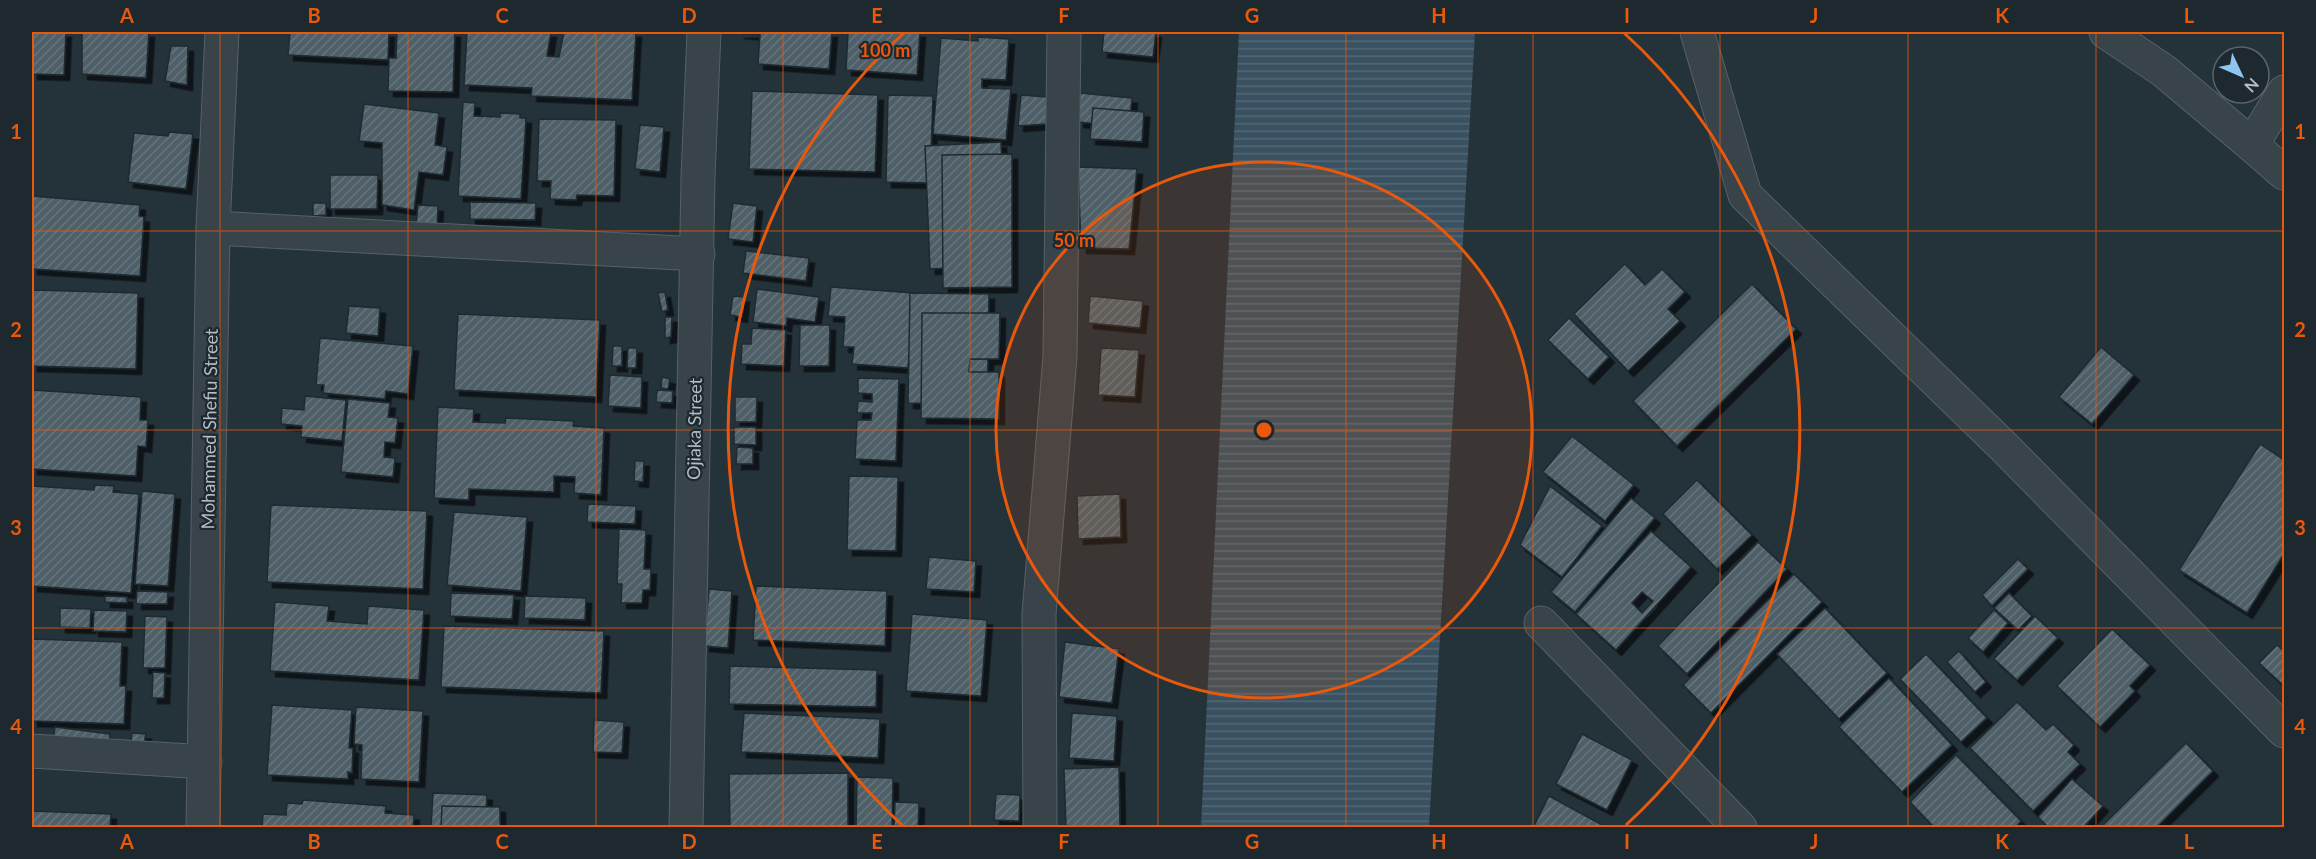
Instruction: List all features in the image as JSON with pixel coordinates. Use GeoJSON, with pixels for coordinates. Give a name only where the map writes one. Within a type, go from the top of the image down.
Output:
{"type":"FeatureCollection","features":[{"type":"Feature","properties":{"kind":"street","name":"Mohammed Shefiu Street"},"geometry":{"type":"LineString","coordinates":[[203,828],[213,228],[222,32]]}},
{"type":"Feature","properties":{"kind":"street","name":"Ojiaka Street"},"geometry":{"type":"LineString","coordinates":[[686,828],[704,32]]}},
{"type":"Feature","properties":{"kind":"street"},"geometry":{"type":"LineString","coordinates":[[1040,828],[1039,614],[1060,356],[1064,32]]}},
{"type":"Feature","properties":{"kind":"street"},"geometry":{"type":"LineString","coordinates":[[1697,32],[1745,195],[2004,447],[2284,732]]}},
{"type":"Feature","properties":{"kind":"street"},"geometry":{"type":"LineString","coordinates":[[2106,32],[2164,71],[2284,172]]}},
{"type":"Feature","properties":{"kind":"street"},"geometry":{"type":"LineString","coordinates":[[2252,145],[2284,92]]}},
{"type":"Feature","properties":{"kind":"street"},"geometry":{"type":"LineString","coordinates":[[213,228],[698,254]]}},
{"type":"Feature","properties":{"kind":"street"},"geometry":{"type":"LineString","coordinates":[[1541,623],[1740,828]]}},
{"type":"Feature","properties":{"kind":"street"},"geometry":{"type":"LineString","coordinates":[[32,751],[205,762]]}},
{"type":"Feature","properties":{"kind":"water"},"geometry":{"type":"Polygon","coordinates":[[[1239,32],[1475,32],[1429,827],[1201,827],[1239,32]]]}},
{"type":"Feature","properties":{"kind":"building"},"geometry":{"type":"Polygon","coordinates":[[[32,32],[66,32],[64,75],[32,74],[32,32]]]}},
{"type":"Feature","properties":{"kind":"building"},"geometry":{"type":"Polygon","coordinates":[[[82,32],[149,32],[146,78],[82,74],[82,32]]]}},
{"type":"Feature","properties":{"kind":"building"},"geometry":{"type":"Polygon","coordinates":[[[290,32],[389,32],[388,60],[288,55],[290,32]]]}},
{"type":"Feature","properties":{"kind":"building"},"geometry":{"type":"Polygon","coordinates":[[[397,32],[455,32],[453,92],[388,91],[389,58],[396,58],[397,32]]]}},
{"type":"Feature","properties":{"kind":"building"},"geometry":{"type":"Polygon","coordinates":[[[467,32],[551,32],[547,56],[559,57],[564,32],[636,32],[632,100],[531,96],[532,88],[464,85],[467,32]]]}},
{"type":"Feature","properties":{"kind":"building"},"geometry":{"type":"Polygon","coordinates":[[[832,32],[829,69],[758,64],[760,35],[738,33],[832,32]]]}},
{"type":"Feature","properties":{"kind":"building"},"geometry":{"type":"Polygon","coordinates":[[[848,32],[920,32],[917,75],[846,70],[848,32]]]}},
{"type":"Feature","properties":{"kind":"building"},"geometry":{"type":"Polygon","coordinates":[[[1104,32],[1156,32],[1153,57],[1102,52],[1104,32]]]}},
{"type":"Feature","properties":{"kind":"building"},"geometry":{"type":"Polygon","coordinates":[[[978,37],[1009,39],[1006,80],[982,79],[982,88],[1011,89],[1006,140],[933,134],[941,38],[978,41],[978,37]]]}},
{"type":"Feature","properties":{"kind":"building"},"geometry":{"type":"Polygon","coordinates":[[[171,46],[188,46],[187,85],[165,81],[171,46]]]}},
{"type":"Feature","properties":{"kind":"building"},"geometry":{"type":"Polygon","coordinates":[[[752,91],[878,95],[875,172],[749,169],[752,91]]]}},
{"type":"Feature","properties":{"kind":"building"},"geometry":{"type":"Polygon","coordinates":[[[1080,93],[1132,98],[1129,127],[1078,122],[1080,93]]]}},
{"type":"Feature","properties":{"kind":"building"},"geometry":{"type":"Polygon","coordinates":[[[888,95],[933,96],[930,183],[886,182],[888,95]]]}},
{"type":"Feature","properties":{"kind":"building"},"geometry":{"type":"Polygon","coordinates":[[[1021,95],[1048,97],[1046,124],[1018,126],[1021,95]]]}},
{"type":"Feature","properties":{"kind":"building"},"geometry":{"type":"Polygon","coordinates":[[[463,102],[475,103],[474,116],[500,117],[500,113],[520,114],[520,118],[526,118],[521,199],[458,196],[463,102]]]}},
{"type":"Feature","properties":{"kind":"building"},"geometry":{"type":"Polygon","coordinates":[[[364,104],[439,113],[435,145],[447,147],[443,175],[419,172],[414,210],[382,205],[382,143],[359,141],[364,104]]]}},
{"type":"Feature","properties":{"kind":"building"},"geometry":{"type":"Polygon","coordinates":[[[1093,108],[1144,112],[1142,142],[1090,139],[1093,108]]]}},
{"type":"Feature","properties":{"kind":"building"},"geometry":{"type":"Polygon","coordinates":[[[539,119],[616,120],[614,196],[577,195],[576,200],[550,199],[551,181],[537,181],[539,119]]]}},
{"type":"Feature","properties":{"kind":"building"},"geometry":{"type":"Polygon","coordinates":[[[640,125],[664,127],[660,172],[635,169],[640,125]]]}},
{"type":"Feature","properties":{"kind":"building"},"geometry":{"type":"Polygon","coordinates":[[[169,132],[193,134],[186,189],[128,182],[134,133],[168,136],[169,132]]]}},
{"type":"Feature","properties":{"kind":"building"},"geometry":{"type":"Polygon","coordinates":[[[1001,142],[1006,265],[930,269],[925,146],[1001,142]]]}},
{"type":"Feature","properties":{"kind":"building"},"geometry":{"type":"Polygon","coordinates":[[[1012,154],[1012,287],[943,288],[942,155],[1012,154]]]}},
{"type":"Feature","properties":{"kind":"building"},"geometry":{"type":"Polygon","coordinates":[[[1078,167],[1137,169],[1129,249],[1081,248],[1078,167]]]}},
{"type":"Feature","properties":{"kind":"building"},"geometry":{"type":"Polygon","coordinates":[[[330,175],[378,175],[377,209],[330,209],[330,175]]]}},
{"type":"Feature","properties":{"kind":"building"},"geometry":{"type":"Polygon","coordinates":[[[32,196],[140,205],[139,216],[144,217],[140,276],[32,269],[32,196]]]}},
{"type":"Feature","properties":{"kind":"building"},"geometry":{"type":"Polygon","coordinates":[[[470,202],[536,203],[535,220],[470,219],[470,202]]]}},
{"type":"Feature","properties":{"kind":"building"},"geometry":{"type":"Polygon","coordinates":[[[313,203],[326,203],[326,215],[313,216],[313,203]]]}},
{"type":"Feature","properties":{"kind":"building"},"geometry":{"type":"Polygon","coordinates":[[[733,203],[757,206],[753,242],[728,239],[733,203]]]}},
{"type":"Feature","properties":{"kind":"building"},"geometry":{"type":"Polygon","coordinates":[[[418,205],[438,206],[437,227],[416,225],[418,205]]]}},
{"type":"Feature","properties":{"kind":"building"},"geometry":{"type":"Polygon","coordinates":[[[746,251],[809,258],[806,281],[743,273],[746,251]]]}},
{"type":"Feature","properties":{"kind":"building"},"geometry":{"type":"Polygon","coordinates":[[[1625,264],[1645,285],[1662,269],[1685,292],[1668,309],[1680,321],[1628,371],[1574,314],[1625,264]]]}},
{"type":"Feature","properties":{"kind":"building"},"geometry":{"type":"Polygon","coordinates":[[[1752,284],[1796,329],[1677,446],[1633,401],[1752,284]]]}},
{"type":"Feature","properties":{"kind":"building"},"geometry":{"type":"Polygon","coordinates":[[[831,287],[914,293],[908,368],[852,364],[854,347],[843,347],[845,317],[828,316],[831,287]]]}},
{"type":"Feature","properties":{"kind":"building"},"geometry":{"type":"Polygon","coordinates":[[[757,289],[819,297],[815,322],[787,318],[786,326],[753,322],[757,289]]]}},
{"type":"Feature","properties":{"kind":"building"},"geometry":{"type":"Polygon","coordinates":[[[32,290],[138,293],[136,369],[32,366],[32,290]]]}},
{"type":"Feature","properties":{"kind":"building"},"geometry":{"type":"Polygon","coordinates":[[[665,292],[668,310],[662,312],[658,293],[665,292]]]}},
{"type":"Feature","properties":{"kind":"building"},"geometry":{"type":"Polygon","coordinates":[[[910,293],[989,294],[988,345],[957,345],[957,359],[988,359],[987,404],[908,403],[910,293]]]}},
{"type":"Feature","properties":{"kind":"building"},"geometry":{"type":"Polygon","coordinates":[[[733,296],[744,297],[742,317],[730,315],[733,296]]]}},
{"type":"Feature","properties":{"kind":"building"},"geometry":{"type":"Polygon","coordinates":[[[1090,296],[1143,301],[1140,328],[1088,323],[1090,296]]]}},
{"type":"Feature","properties":{"kind":"building"},"geometry":{"type":"Polygon","coordinates":[[[349,306],[380,308],[378,336],[346,333],[349,306]]]}},
{"type":"Feature","properties":{"kind":"building"},"geometry":{"type":"Polygon","coordinates":[[[922,313],[1000,313],[999,359],[970,359],[969,372],[999,372],[999,419],[921,418],[922,313]]]}},
{"type":"Feature","properties":{"kind":"building"},"geometry":{"type":"Polygon","coordinates":[[[458,314],[600,320],[596,397],[454,390],[458,314]]]}},
{"type":"Feature","properties":{"kind":"building"},"geometry":{"type":"Polygon","coordinates":[[[665,317],[672,317],[671,337],[665,338],[665,317]]]}},
{"type":"Feature","properties":{"kind":"building"},"geometry":{"type":"Polygon","coordinates":[[[1569,318],[1609,357],[1588,379],[1548,340],[1569,318]]]}},
{"type":"Feature","properties":{"kind":"building"},"geometry":{"type":"Polygon","coordinates":[[[800,325],[830,325],[829,366],[799,366],[800,325]]]}},
{"type":"Feature","properties":{"kind":"building"},"geometry":{"type":"Polygon","coordinates":[[[752,328],[786,330],[784,366],[741,364],[742,344],[751,344],[752,328]]]}},
{"type":"Feature","properties":{"kind":"building"},"geometry":{"type":"Polygon","coordinates":[[[320,338],[413,346],[408,394],[386,391],[385,399],[323,393],[324,385],[316,385],[320,338]]]}},
{"type":"Feature","properties":{"kind":"building"},"geometry":{"type":"Polygon","coordinates":[[[613,346],[622,346],[622,366],[612,366],[613,346]]]}},
{"type":"Feature","properties":{"kind":"building"},"geometry":{"type":"Polygon","coordinates":[[[2101,347],[2134,375],[2092,424],[2059,397],[2101,347]]]}},
{"type":"Feature","properties":{"kind":"building"},"geometry":{"type":"Polygon","coordinates":[[[628,348],[637,348],[636,368],[627,368],[628,348]]]}},
{"type":"Feature","properties":{"kind":"building"},"geometry":{"type":"Polygon","coordinates":[[[1101,348],[1139,350],[1135,397],[1098,395],[1101,348]]]}},
{"type":"Feature","properties":{"kind":"building"},"geometry":{"type":"Polygon","coordinates":[[[610,375],[642,377],[641,408],[608,406],[610,375]]]}},
{"type":"Feature","properties":{"kind":"building"},"geometry":{"type":"Polygon","coordinates":[[[662,377],[670,379],[668,389],[661,388],[662,377]]]}},
{"type":"Feature","properties":{"kind":"building"},"geometry":{"type":"Polygon","coordinates":[[[858,378],[899,379],[896,461],[855,459],[857,420],[871,420],[872,413],[857,413],[858,401],[872,402],[872,394],[858,393],[858,378]]]}},
{"type":"Feature","properties":{"kind":"building"},"geometry":{"type":"Polygon","coordinates":[[[32,390],[141,397],[140,420],[148,420],[146,447],[138,446],[136,476],[32,469],[32,390]]]}},
{"type":"Feature","properties":{"kind":"building"},"geometry":{"type":"Polygon","coordinates":[[[657,390],[673,391],[672,403],[656,402],[657,390]]]}},
{"type":"Feature","properties":{"kind":"building"},"geometry":{"type":"Polygon","coordinates":[[[305,396],[346,400],[342,441],[301,437],[302,426],[281,424],[282,408],[304,410],[305,396]]]}},
{"type":"Feature","properties":{"kind":"building"},"geometry":{"type":"Polygon","coordinates":[[[735,397],[757,397],[756,422],[735,422],[735,397]]]}},
{"type":"Feature","properties":{"kind":"building"},"geometry":{"type":"Polygon","coordinates":[[[348,399],[390,403],[388,417],[398,418],[395,443],[385,442],[384,457],[395,458],[393,477],[341,472],[348,399]]]}},
{"type":"Feature","properties":{"kind":"building"},"geometry":{"type":"Polygon","coordinates":[[[438,407],[474,409],[473,422],[505,423],[506,418],[574,421],[573,426],[604,428],[601,495],[574,493],[575,477],[554,476],[554,492],[469,489],[469,500],[434,498],[438,407]]]}},
{"type":"Feature","properties":{"kind":"building"},"geometry":{"type":"Polygon","coordinates":[[[734,427],[756,427],[756,445],[734,444],[734,427]]]}},
{"type":"Feature","properties":{"kind":"building"},"geometry":{"type":"Polygon","coordinates":[[[1572,436],[1634,485],[1605,521],[1543,472],[1572,436]]]}},
{"type":"Feature","properties":{"kind":"building"},"geometry":{"type":"Polygon","coordinates":[[[2260,444],[2284,460],[2284,554],[2247,613],[2179,570],[2260,444]]]}},
{"type":"Feature","properties":{"kind":"building"},"geometry":{"type":"Polygon","coordinates":[[[737,447],[753,448],[753,464],[736,464],[737,447]]]}},
{"type":"Feature","properties":{"kind":"building"},"geometry":{"type":"Polygon","coordinates":[[[635,461],[644,461],[643,482],[634,481],[635,461]]]}},
{"type":"Feature","properties":{"kind":"building"},"geometry":{"type":"Polygon","coordinates":[[[849,476],[898,477],[896,551],[847,550],[849,476]]]}},
{"type":"Feature","properties":{"kind":"building"},"geometry":{"type":"Polygon","coordinates":[[[1697,480],[1752,535],[1717,569],[1663,514],[1697,480]]]}},
{"type":"Feature","properties":{"kind":"building"},"geometry":{"type":"Polygon","coordinates":[[[95,485],[114,486],[113,492],[139,494],[131,593],[32,586],[32,486],[94,490],[95,485]]]}},
{"type":"Feature","properties":{"kind":"building"},"geometry":{"type":"Polygon","coordinates":[[[1550,486],[1602,526],[1562,577],[1520,545],[1550,486]]]}},
{"type":"Feature","properties":{"kind":"building"},"geometry":{"type":"Polygon","coordinates":[[[142,491],[175,494],[168,586],[135,584],[142,491]]]}},
{"type":"Feature","properties":{"kind":"building"},"geometry":{"type":"Polygon","coordinates":[[[1120,494],[1121,537],[1078,539],[1077,496],[1120,494]]]}},
{"type":"Feature","properties":{"kind":"building"},"geometry":{"type":"Polygon","coordinates":[[[1631,498],[1655,518],[1575,612],[1551,592],[1631,498]]]}},
{"type":"Feature","properties":{"kind":"building"},"geometry":{"type":"Polygon","coordinates":[[[588,504],[636,506],[635,524],[587,522],[588,504]]]}},
{"type":"Feature","properties":{"kind":"building"},"geometry":{"type":"Polygon","coordinates":[[[271,505],[427,511],[423,589],[267,582],[271,505]]]}},
{"type":"Feature","properties":{"kind":"building"},"geometry":{"type":"Polygon","coordinates":[[[454,512],[527,517],[521,591],[447,585],[454,512]]]}},
{"type":"Feature","properties":{"kind":"building"},"geometry":{"type":"Polygon","coordinates":[[[619,529],[646,530],[644,569],[651,569],[650,590],[643,590],[642,603],[621,603],[622,584],[617,584],[619,529]]]}},
{"type":"Feature","properties":{"kind":"building"},"geometry":{"type":"Polygon","coordinates":[[[1651,531],[1691,567],[1616,650],[1576,614],[1651,531]],[[1642,592],[1632,603],[1642,613],[1653,601],[1642,592]]]}},
{"type":"Feature","properties":{"kind":"building"},"geometry":{"type":"Polygon","coordinates":[[[1758,542],[1787,569],[1687,674],[1658,646],[1758,542]]]}},
{"type":"Feature","properties":{"kind":"building"},"geometry":{"type":"Polygon","coordinates":[[[929,557],[976,561],[974,592],[926,589],[929,557]]]}},
{"type":"Feature","properties":{"kind":"building"},"geometry":{"type":"Polygon","coordinates":[[[2018,559],[2028,569],[1992,606],[1982,595],[2018,559]]]}},
{"type":"Feature","properties":{"kind":"building"},"geometry":{"type":"Polygon","coordinates":[[[1794,574],[1822,602],[1711,713],[1683,685],[1794,574]]]}},
{"type":"Feature","properties":{"kind":"building"},"geometry":{"type":"Polygon","coordinates":[[[756,586],[887,591],[885,646],[753,640],[756,586]]]}},
{"type":"Feature","properties":{"kind":"building"},"geometry":{"type":"Polygon","coordinates":[[[709,589],[732,591],[728,648],[704,646],[709,589]]]}},
{"type":"Feature","properties":{"kind":"building"},"geometry":{"type":"Polygon","coordinates":[[[137,591],[168,592],[167,604],[136,604],[137,591]]]}},
{"type":"Feature","properties":{"kind":"building"},"geometry":{"type":"Polygon","coordinates":[[[451,593],[514,595],[512,619],[450,616],[451,593]]]}},
{"type":"Feature","properties":{"kind":"building"},"geometry":{"type":"Polygon","coordinates":[[[2009,593],[2032,616],[2018,630],[1994,608],[2009,593]]]}},
{"type":"Feature","properties":{"kind":"building"},"geometry":{"type":"Polygon","coordinates":[[[105,596],[127,597],[127,603],[105,602],[105,596]]]}},
{"type":"Feature","properties":{"kind":"building"},"geometry":{"type":"Polygon","coordinates":[[[525,596],[586,598],[585,620],[524,618],[525,596]]]}},
{"type":"Feature","properties":{"kind":"building"},"geometry":{"type":"Polygon","coordinates":[[[275,602],[329,606],[327,621],[367,624],[368,606],[424,610],[419,680],[270,671],[275,602]]]}},
{"type":"Feature","properties":{"kind":"building"},"geometry":{"type":"Polygon","coordinates":[[[60,608],[91,609],[90,628],[60,627],[60,608]]]}},
{"type":"Feature","properties":{"kind":"building"},"geometry":{"type":"Polygon","coordinates":[[[1825,608],[1887,673],[1839,719],[1777,654],[1825,608]]]}},
{"type":"Feature","properties":{"kind":"building"},"geometry":{"type":"Polygon","coordinates":[[[94,610],[127,611],[126,632],[93,631],[94,610]]]}},
{"type":"Feature","properties":{"kind":"building"},"geometry":{"type":"Polygon","coordinates":[[[1994,610],[2008,623],[1983,652],[1968,638],[1994,610]]]}},
{"type":"Feature","properties":{"kind":"building"},"geometry":{"type":"Polygon","coordinates":[[[912,614],[987,620],[981,696],[906,691],[912,614]]]}},
{"type":"Feature","properties":{"kind":"building"},"geometry":{"type":"Polygon","coordinates":[[[145,616],[167,617],[165,668],[143,668],[145,616]]]}},
{"type":"Feature","properties":{"kind":"building"},"geometry":{"type":"Polygon","coordinates":[[[2035,616],[2058,638],[2017,680],[1994,659],[2035,616]]]}},
{"type":"Feature","properties":{"kind":"building"},"geometry":{"type":"Polygon","coordinates":[[[444,626],[604,631],[601,693],[441,687],[444,626]]]}},
{"type":"Feature","properties":{"kind":"building"},"geometry":{"type":"Polygon","coordinates":[[[2112,629],[2150,665],[2130,686],[2135,691],[2100,727],[2057,686],[2112,629]]]}},
{"type":"Feature","properties":{"kind":"building"},"geometry":{"type":"Polygon","coordinates":[[[32,639],[122,642],[120,686],[126,686],[124,724],[32,721],[32,639]]]}},
{"type":"Feature","properties":{"kind":"building"},"geometry":{"type":"Polygon","coordinates":[[[1065,642],[1119,649],[1112,703],[1059,697],[1065,642]]]}},
{"type":"Feature","properties":{"kind":"building"},"geometry":{"type":"Polygon","coordinates":[[[2277,645],[2284,651],[2284,686],[2259,663],[2277,645]]]}},
{"type":"Feature","properties":{"kind":"building"},"geometry":{"type":"Polygon","coordinates":[[[1959,651],[1986,682],[1975,692],[1947,662],[1959,651]]]}},
{"type":"Feature","properties":{"kind":"building"},"geometry":{"type":"Polygon","coordinates":[[[1926,654],[1987,718],[1961,742],[1900,679],[1926,654]]]}},
{"type":"Feature","properties":{"kind":"building"},"geometry":{"type":"Polygon","coordinates":[[[730,666],[877,670],[876,707],[729,704],[730,666]]]}},
{"type":"Feature","properties":{"kind":"building"},"geometry":{"type":"Polygon","coordinates":[[[153,672],[165,673],[164,698],[152,698],[153,672]]]}},
{"type":"Feature","properties":{"kind":"building"},"geometry":{"type":"Polygon","coordinates":[[[1889,678],[1952,745],[1902,792],[1839,727],[1889,678]]]}},
{"type":"Feature","properties":{"kind":"building"},"geometry":{"type":"Polygon","coordinates":[[[2017,702],[2046,730],[2053,724],[2074,745],[2068,752],[2080,764],[2033,811],[1970,748],[2017,702]]]}},
{"type":"Feature","properties":{"kind":"building"},"geometry":{"type":"Polygon","coordinates":[[[272,705],[352,710],[349,748],[353,748],[352,773],[348,772],[348,779],[267,775],[272,705]]]}},
{"type":"Feature","properties":{"kind":"building"},"geometry":{"type":"Polygon","coordinates":[[[356,707],[423,711],[419,782],[361,779],[362,745],[354,744],[356,707]]]}},
{"type":"Feature","properties":{"kind":"building"},"geometry":{"type":"Polygon","coordinates":[[[744,713],[880,719],[878,758],[741,752],[744,713]]]}},
{"type":"Feature","properties":{"kind":"building"},"geometry":{"type":"Polygon","coordinates":[[[1072,713],[1117,716],[1114,761],[1069,758],[1072,713]]]}},
{"type":"Feature","properties":{"kind":"building"},"geometry":{"type":"Polygon","coordinates":[[[594,720],[624,722],[622,753],[593,752],[594,720]]]}},
{"type":"Feature","properties":{"kind":"building"},"geometry":{"type":"Polygon","coordinates":[[[55,727],[110,734],[108,747],[52,746],[55,727]]]}},
{"type":"Feature","properties":{"kind":"building"},"geometry":{"type":"Polygon","coordinates":[[[132,733],[146,734],[144,742],[131,741],[132,733]]]}},
{"type":"Feature","properties":{"kind":"building"},"geometry":{"type":"Polygon","coordinates":[[[1582,734],[1632,760],[1607,810],[1556,784],[1582,734]]]}},
{"type":"Feature","properties":{"kind":"building"},"geometry":{"type":"Polygon","coordinates":[[[2186,743],[2213,771],[2156,828],[2100,828],[2186,743]]]}},
{"type":"Feature","properties":{"kind":"building"},"geometry":{"type":"Polygon","coordinates":[[[1956,755],[2021,821],[2015,828],[1935,828],[1910,802],[1956,755]]]}},
{"type":"Feature","properties":{"kind":"building"},"geometry":{"type":"Polygon","coordinates":[[[1119,767],[1120,828],[1066,828],[1064,769],[1119,767]]]}},
{"type":"Feature","properties":{"kind":"building"},"geometry":{"type":"Polygon","coordinates":[[[848,773],[848,828],[730,828],[729,774],[848,773]]]}},
{"type":"Feature","properties":{"kind":"building"},"geometry":{"type":"Polygon","coordinates":[[[857,777],[893,778],[892,828],[856,828],[857,777]]]}},
{"type":"Feature","properties":{"kind":"building"},"geometry":{"type":"Polygon","coordinates":[[[2072,779],[2103,806],[2083,828],[2049,828],[2038,817],[2072,779]]]}},
{"type":"Feature","properties":{"kind":"building"},"geometry":{"type":"Polygon","coordinates":[[[433,793],[487,795],[485,828],[431,828],[433,793]]]}},
{"type":"Feature","properties":{"kind":"building"},"geometry":{"type":"Polygon","coordinates":[[[996,794],[1020,795],[1019,821],[994,820],[996,794]]]}},
{"type":"Feature","properties":{"kind":"building"},"geometry":{"type":"Polygon","coordinates":[[[1549,796],[1606,827],[1606,828],[1533,828],[1549,796]]]}},
{"type":"Feature","properties":{"kind":"building"},"geometry":{"type":"Polygon","coordinates":[[[303,800],[386,806],[385,813],[414,815],[413,828],[262,828],[263,814],[286,815],[287,803],[302,804],[303,800]]]}},
{"type":"Feature","properties":{"kind":"building"},"geometry":{"type":"Polygon","coordinates":[[[895,802],[919,803],[918,828],[894,828],[895,802]]]}},
{"type":"Feature","properties":{"kind":"building"},"geometry":{"type":"Polygon","coordinates":[[[442,806],[500,807],[500,828],[441,828],[442,806]]]}},
{"type":"Feature","properties":{"kind":"building"},"geometry":{"type":"Polygon","coordinates":[[[32,811],[111,814],[110,828],[32,828],[32,811]]]}}]}
